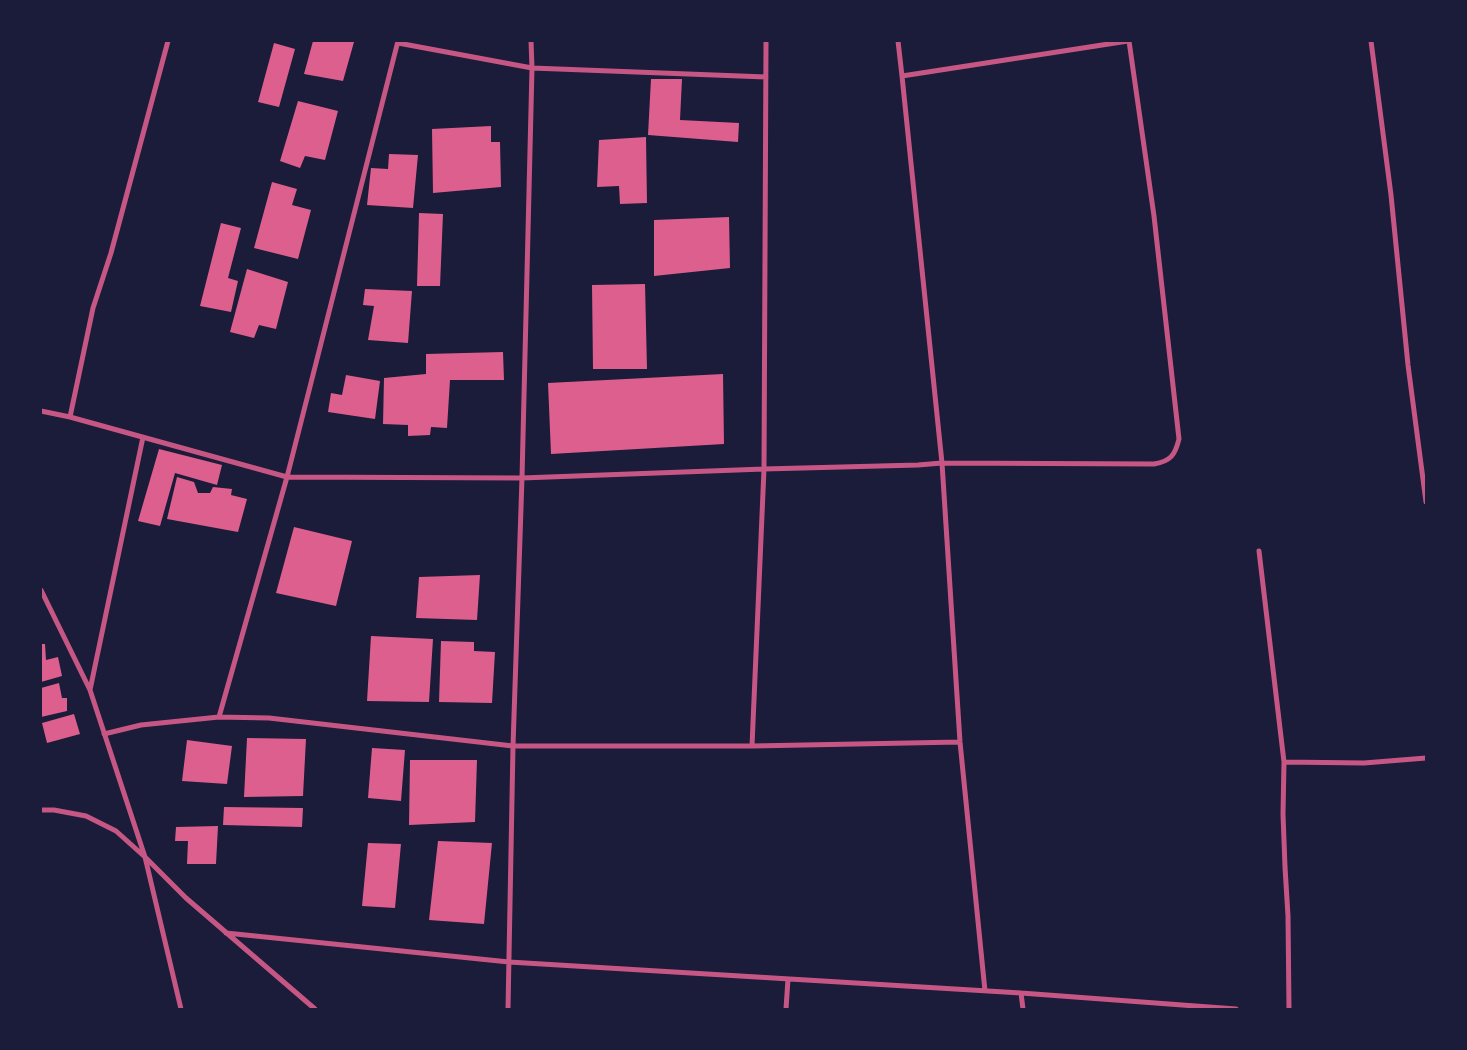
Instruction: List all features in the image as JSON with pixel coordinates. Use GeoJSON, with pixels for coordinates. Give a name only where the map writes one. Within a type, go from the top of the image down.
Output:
{"type":"FeatureCollection","features":[{"type":"Feature","properties":{"kind":"street"},"geometry":{"type":"LineString","coordinates":[[70,417],[93,308],[112,253],[168,41]]}},
{"type":"Feature","properties":{"kind":"street"},"geometry":{"type":"LineString","coordinates":[[508,1009],[532,68],[531,41]]}},
{"type":"Feature","properties":{"kind":"street"},"geometry":{"type":"LineString","coordinates":[[752,746],[764,469],[766,41]]}},
{"type":"Feature","properties":{"kind":"street"},"geometry":{"type":"LineString","coordinates":[[898,41],[942,463],[960,742],[985,991]]}},
{"type":"Feature","properties":{"kind":"street"},"geometry":{"type":"LineString","coordinates":[[41,411],[70,417],[288,477],[522,478],[942,463],[1154,464],[1170,459],[1176,449],[1178,439],[1154,216],[1129,41],[902,76]]}},
{"type":"Feature","properties":{"kind":"street"},"geometry":{"type":"LineString","coordinates":[[1371,41],[1391,195],[1408,365],[1426,502]]}},
{"type":"Feature","properties":{"kind":"street"},"geometry":{"type":"LineString","coordinates":[[219,717],[288,477],[398,42],[532,68],[766,77]]}},
{"type":"Feature","properties":{"kind":"street"},"geometry":{"type":"LineString","coordinates":[[90,690],[143,437]]}},
{"type":"Feature","properties":{"kind":"street"},"geometry":{"type":"LineString","coordinates":[[1259,551],[1284,762],[1283,814],[1288,916],[1289,1009]]}},
{"type":"Feature","properties":{"kind":"street"},"geometry":{"type":"LineString","coordinates":[[41,590],[90,690],[145,857],[181,1009]]}},
{"type":"Feature","properties":{"kind":"street"},"geometry":{"type":"LineString","coordinates":[[104,734],[141,725],[219,717],[269,718],[514,746],[752,746],[960,742]]}},
{"type":"Feature","properties":{"kind":"street"},"geometry":{"type":"LineString","coordinates":[[1284,762],[1364,764],[1426,758]]}},
{"type":"Feature","properties":{"kind":"street"},"geometry":{"type":"LineString","coordinates":[[41,810],[54,810],[86,816],[116,831],[186,898],[315,1009]]}},
{"type":"Feature","properties":{"kind":"street"},"geometry":{"type":"LineString","coordinates":[[226,933],[509,962],[1020,993],[1236,1009]]}},
{"type":"Feature","properties":{"kind":"street"},"geometry":{"type":"LineString","coordinates":[[786,1009],[788,979]]}},
{"type":"Feature","properties":{"kind":"street"},"geometry":{"type":"LineString","coordinates":[[1020,993],[1023,1009]]}},
{"type":"Feature","properties":{"kind":"building"},"geometry":{"type":"Polygon","coordinates":[[[313,41],[354,42],[343,81],[304,74],[313,41]]]}},
{"type":"Feature","properties":{"kind":"building"},"geometry":{"type":"Polygon","coordinates":[[[274,43],[295,49],[279,107],[258,102],[274,43]]]}},
{"type":"Feature","properties":{"kind":"building"},"geometry":{"type":"Polygon","coordinates":[[[651,79],[682,79],[680,120],[739,123],[738,142],[648,135],[651,79]]]}},
{"type":"Feature","properties":{"kind":"building"},"geometry":{"type":"Polygon","coordinates":[[[298,101],[338,111],[325,160],[305,156],[300,168],[280,161],[298,101]]]}},
{"type":"Feature","properties":{"kind":"building"},"geometry":{"type":"Polygon","coordinates":[[[491,126],[491,142],[500,142],[501,187],[433,193],[432,129],[491,126]]]}},
{"type":"Feature","properties":{"kind":"building"},"geometry":{"type":"Polygon","coordinates":[[[646,137],[647,203],[620,204],[619,186],[597,187],[599,140],[646,137]]]}},
{"type":"Feature","properties":{"kind":"building"},"geometry":{"type":"Polygon","coordinates":[[[389,154],[418,155],[413,208],[367,205],[371,168],[388,169],[389,154]]]}},
{"type":"Feature","properties":{"kind":"building"},"geometry":{"type":"Polygon","coordinates":[[[272,182],[297,189],[292,205],[311,210],[298,259],[254,248],[272,182]]]}},
{"type":"Feature","properties":{"kind":"building"},"geometry":{"type":"Polygon","coordinates":[[[419,213],[443,214],[440,286],[417,286],[419,213]]]}},
{"type":"Feature","properties":{"kind":"building"},"geometry":{"type":"Polygon","coordinates":[[[729,217],[730,268],[654,276],[654,220],[729,217]]]}},
{"type":"Feature","properties":{"kind":"building"},"geometry":{"type":"Polygon","coordinates":[[[221,223],[241,228],[228,278],[238,281],[231,312],[200,306],[221,223]]]}},
{"type":"Feature","properties":{"kind":"building"},"geometry":{"type":"Polygon","coordinates":[[[247,269],[288,282],[276,329],[259,325],[254,338],[230,332],[247,269]]]}},
{"type":"Feature","properties":{"kind":"building"},"geometry":{"type":"Polygon","coordinates":[[[645,284],[647,369],[593,369],[592,285],[645,284]]]}},
{"type":"Feature","properties":{"kind":"building"},"geometry":{"type":"Polygon","coordinates":[[[365,289],[412,291],[408,343],[368,340],[374,306],[363,305],[365,289]]]}},
{"type":"Feature","properties":{"kind":"building"},"geometry":{"type":"Polygon","coordinates":[[[503,352],[504,380],[450,380],[447,428],[431,427],[430,435],[408,436],[408,425],[383,424],[384,378],[426,374],[426,354],[503,352]]]}},
{"type":"Feature","properties":{"kind":"building"},"geometry":{"type":"Polygon","coordinates":[[[723,374],[724,444],[551,454],[548,383],[723,374]]]}},
{"type":"Feature","properties":{"kind":"building"},"geometry":{"type":"Polygon","coordinates":[[[346,375],[380,381],[375,419],[328,412],[331,393],[342,395],[346,375]]]}},
{"type":"Feature","properties":{"kind":"building"},"geometry":{"type":"Polygon","coordinates":[[[159,449],[222,465],[217,485],[175,473],[160,526],[138,521],[159,449]]]}},
{"type":"Feature","properties":{"kind":"building"},"geometry":{"type":"Polygon","coordinates":[[[177,477],[194,482],[198,493],[210,493],[213,487],[232,489],[231,495],[247,499],[238,532],[167,519],[177,477]]]}},
{"type":"Feature","properties":{"kind":"building"},"geometry":{"type":"Polygon","coordinates":[[[294,527],[352,541],[336,606],[276,593],[294,527]]]}},
{"type":"Feature","properties":{"kind":"building"},"geometry":{"type":"Polygon","coordinates":[[[480,575],[477,620],[416,618],[419,577],[480,575]]]}},
{"type":"Feature","properties":{"kind":"building"},"geometry":{"type":"Polygon","coordinates":[[[371,636],[433,639],[429,702],[367,701],[371,636]]]}},
{"type":"Feature","properties":{"kind":"building"},"geometry":{"type":"Polygon","coordinates":[[[441,641],[474,642],[474,651],[495,652],[492,703],[439,702],[441,641]]]}},
{"type":"Feature","properties":{"kind":"building"},"geometry":{"type":"Polygon","coordinates":[[[41,644],[45,644],[46,660],[58,657],[62,676],[41,682],[41,644]]]}},
{"type":"Feature","properties":{"kind":"building"},"geometry":{"type":"Polygon","coordinates":[[[59,683],[62,698],[67,698],[67,711],[41,717],[41,688],[59,683]]]}},
{"type":"Feature","properties":{"kind":"building"},"geometry":{"type":"Polygon","coordinates":[[[74,714],[80,734],[47,743],[42,723],[74,714]]]}},
{"type":"Feature","properties":{"kind":"building"},"geometry":{"type":"Polygon","coordinates":[[[247,738],[306,739],[303,796],[244,797],[247,738]]]}},
{"type":"Feature","properties":{"kind":"building"},"geometry":{"type":"Polygon","coordinates":[[[187,740],[232,746],[227,784],[182,781],[187,740]]]}},
{"type":"Feature","properties":{"kind":"building"},"geometry":{"type":"Polygon","coordinates":[[[372,748],[405,750],[401,801],[368,798],[372,748]]]}},
{"type":"Feature","properties":{"kind":"building"},"geometry":{"type":"Polygon","coordinates":[[[410,760],[477,760],[475,822],[409,825],[410,760]]]}},
{"type":"Feature","properties":{"kind":"building"},"geometry":{"type":"Polygon","coordinates":[[[224,807],[303,808],[302,827],[223,825],[224,807]]]}},
{"type":"Feature","properties":{"kind":"building"},"geometry":{"type":"Polygon","coordinates":[[[218,826],[216,864],[187,864],[188,841],[175,841],[176,827],[218,826]]]}},
{"type":"Feature","properties":{"kind":"building"},"geometry":{"type":"Polygon","coordinates":[[[438,841],[492,843],[484,924],[429,920],[438,841]]]}},
{"type":"Feature","properties":{"kind":"building"},"geometry":{"type":"Polygon","coordinates":[[[368,843],[401,844],[395,908],[362,906],[368,843]]]}}]}
